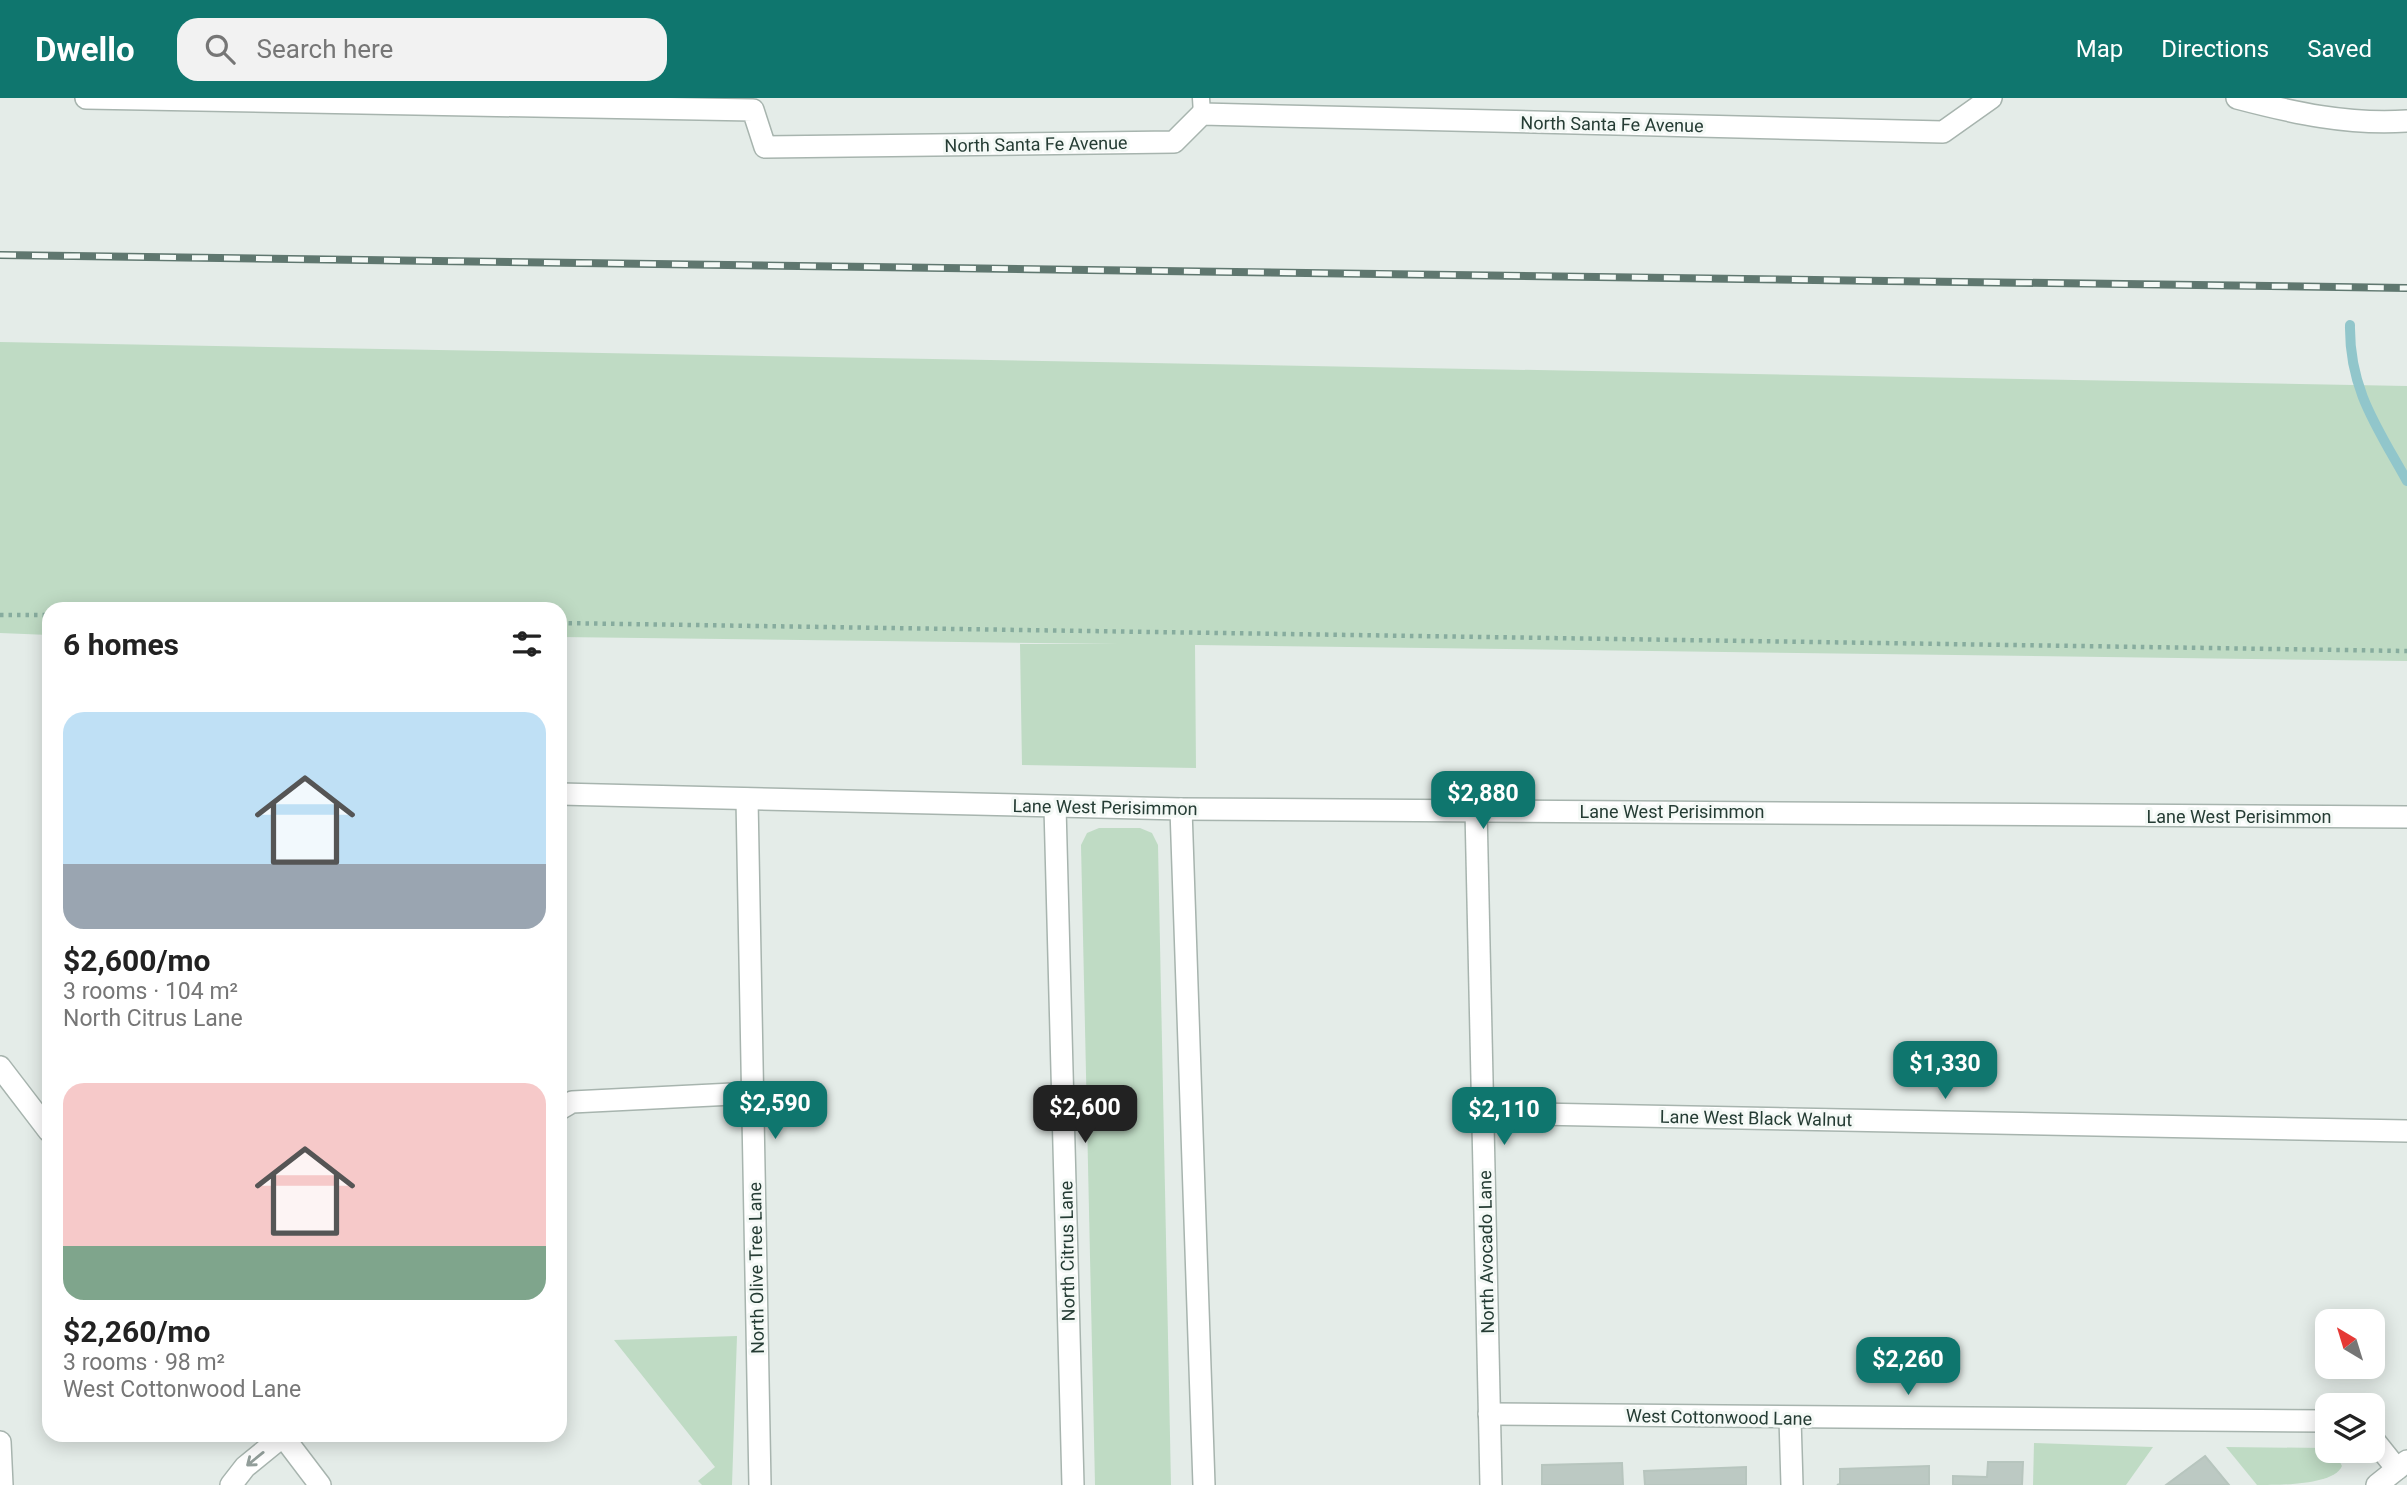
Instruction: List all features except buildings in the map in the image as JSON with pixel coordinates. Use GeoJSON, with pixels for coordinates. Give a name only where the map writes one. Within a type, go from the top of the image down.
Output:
{"type":"FeatureCollection","features":[{"type":"Feature","properties":{"kind":"street","name":"North Santa Fe Avenue"},"geometry":{"type":"LineString","coordinates":[[86,98],[753,104],[765,147],[1174,142],[1201,106],[1943,132],[1991,98]]}},
{"type":"Feature","properties":{"kind":"street"},"geometry":{"type":"LineString","coordinates":[[2237,98],[2296,114],[2372,123],[2407,121]]}},
{"type":"Feature","properties":{"kind":"street","name":"Lane West Perisimmon"},"geometry":{"type":"LineString","coordinates":[[567,794],[1181,809],[2407,817]]}},
{"type":"Feature","properties":{"kind":"street","name":"North Olive Tree Lane"},"geometry":{"type":"LineString","coordinates":[[747,799],[760,1485]]}},
{"type":"Feature","properties":{"kind":"street","name":"North Citrus Lane"},"geometry":{"type":"LineString","coordinates":[[1055,807],[1073,1485]]}},
{"type":"Feature","properties":{"kind":"street"},"geometry":{"type":"LineString","coordinates":[[1181,809],[1203,1485]]}},
{"type":"Feature","properties":{"kind":"street","name":"North Avocado Lane"},"geometry":{"type":"LineString","coordinates":[[1476,810],[1491,1485]]}},
{"type":"Feature","properties":{"kind":"street"},"geometry":{"type":"LineString","coordinates":[[0,1067],[42,1122]]}},
{"type":"Feature","properties":{"kind":"street"},"geometry":{"type":"LineString","coordinates":[[567,1105],[572,1102],[753,1093]]}},
{"type":"Feature","properties":{"kind":"street","name":"Lane West Black Walnut"},"geometry":{"type":"LineString","coordinates":[[1483,1113],[2407,1131]]}},
{"type":"Feature","properties":{"kind":"street","name":"West Cottonwood Lane"},"geometry":{"type":"LineString","coordinates":[[1489,1414],[2315,1421]]}},
{"type":"Feature","properties":{"kind":"street"},"geometry":{"type":"LineString","coordinates":[[1790,1418],[1792,1485]]}},
{"type":"Feature","properties":{"kind":"street"},"geometry":{"type":"LineString","coordinates":[[0,1442],[2,1485]]}},
{"type":"Feature","properties":{"kind":"street"},"geometry":{"type":"LineString","coordinates":[[231,1485],[245,1467],[275,1442]]}},
{"type":"Feature","properties":{"kind":"street"},"geometry":{"type":"LineString","coordinates":[[286,1442],[318,1484]]}},
{"type":"Feature","properties":{"kind":"street"},"geometry":{"type":"LineString","coordinates":[[2377,1485],[2402,1465],[2385,1450]]}},
{"type":"Feature","properties":{"kind":"path"},"geometry":{"type":"LineString","coordinates":[[0,615],[42,615]]}},
{"type":"Feature","properties":{"kind":"path"},"geometry":{"type":"LineString","coordinates":[[567,623],[2407,652]]}},
{"type":"Feature","properties":{"kind":"green space"},"geometry":{"type":"Polygon","coordinates":[[[0,342],[2407,386],[2407,661],[1195,645],[1196,768],[1022,765],[1020,644],[1118,644],[567,637],[567,602],[42,602],[42,635],[0,633],[0,342]]]}},
{"type":"Feature","properties":{"kind":"green space"},"geometry":{"type":"Polygon","coordinates":[[[1099,828],[1140,828],[1152,833],[1158,845],[1171,1485],[1095,1485],[1081,845],[1087,833],[1099,828]]]}},
{"type":"Feature","properties":{"kind":"green space"},"geometry":{"type":"Polygon","coordinates":[[[737,1336],[732,1485],[702,1485],[698,1481],[715,1467],[614,1340],[737,1336]]]}},
{"type":"Feature","properties":{"kind":"green space"},"geometry":{"type":"Polygon","coordinates":[[[2034,1443],[2153,1447],[2126,1485],[2033,1485],[2034,1443]]]}},
{"type":"Feature","properties":{"kind":"green space"},"geometry":{"type":"Polygon","coordinates":[[[2226,1447],[2315,1448],[2315,1463],[2340,1463],[2342,1466],[2329,1477],[2318,1480],[2257,1485],[2226,1447]]]}},
{"type":"Feature","properties":{"kind":"waterway"},"geometry":{"type":"LineString","coordinates":[[2350,325],[2354,369],[2360,388],[2376,425],[2407,481]]}},
{"type":"Feature","properties":{"kind":"railway"},"geometry":{"type":"LineString","coordinates":[[0,255],[2407,288]]}}]}
